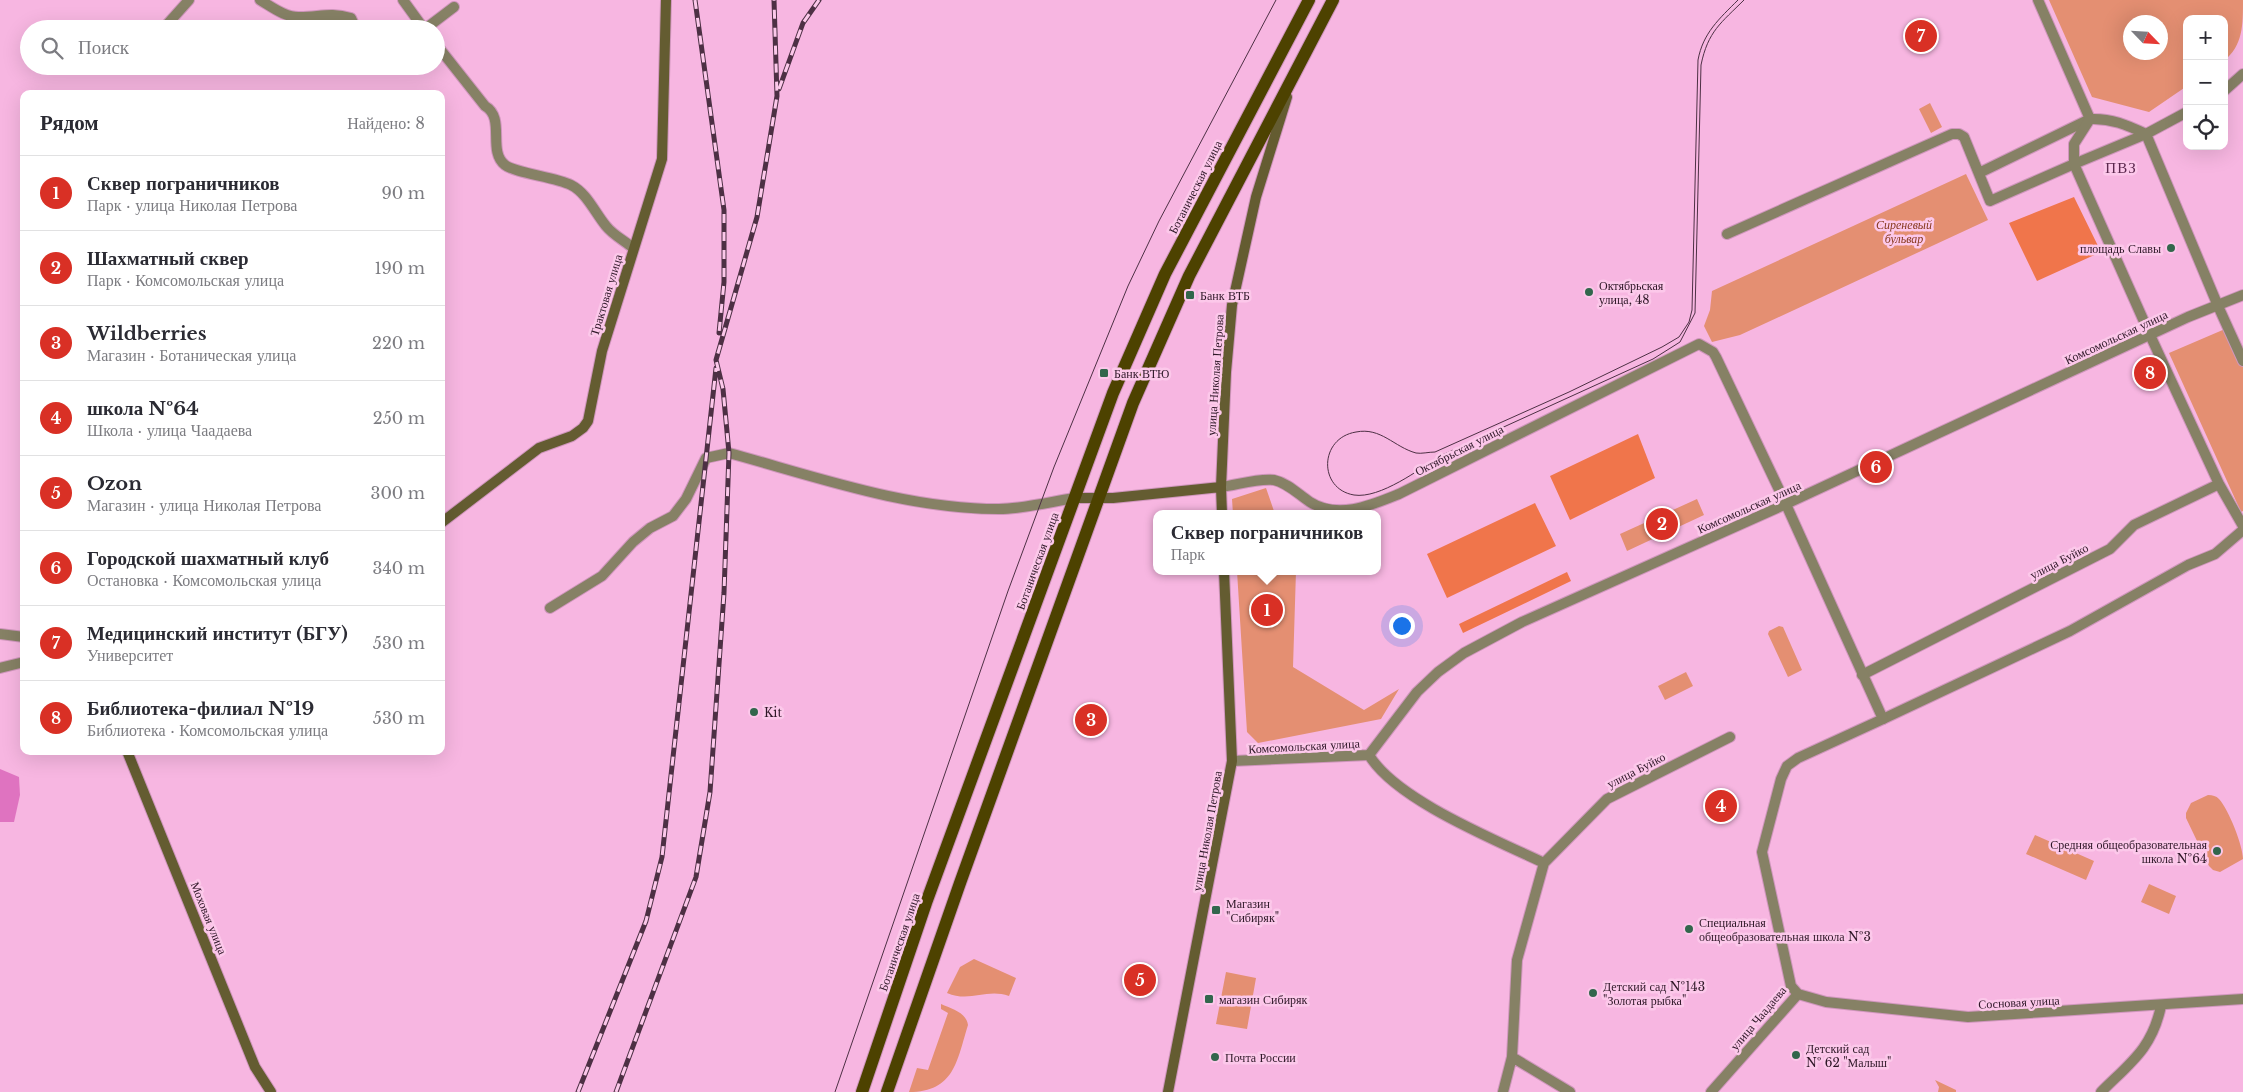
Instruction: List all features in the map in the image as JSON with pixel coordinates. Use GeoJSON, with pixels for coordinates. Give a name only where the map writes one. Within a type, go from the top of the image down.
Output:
{"type":"FeatureCollection","features":[{"type":"Feature","properties":{"kind":"main road","name":"Трактовая улица"},"geometry":{"type":"LineString","coordinates":[[445,520],[539,448],[572,436],[583,428],[588,421],[602,351],[662,158],[666,0]]}},
{"type":"Feature","properties":{"kind":"main road","name":"Ботаническая улица"},"geometry":{"type":"LineString","coordinates":[[862,1092],[926,903],[1074,498],[1137,334],[1165,274],[1309,0]]}},
{"type":"Feature","properties":{"kind":"main road"},"geometry":{"type":"LineString","coordinates":[[887,1092],[1097,499],[1160,340],[1278,102],[1333,0]]}},
{"type":"Feature","properties":{"kind":"main road","name":"улица Николая Петрова"},"geometry":{"type":"LineString","coordinates":[[1222,510],[1221,487],[1226,372],[1232,304],[1256,197],[1297,66]]}},
{"type":"Feature","properties":{"kind":"main road"},"geometry":{"type":"LineString","coordinates":[[1260,93],[1278,102]]}},
{"type":"Feature","properties":{"kind":"main road"},"geometry":{"type":"LineString","coordinates":[[1074,498],[1097,499],[1221,487]]}},
{"type":"Feature","properties":{"kind":"main road","name":"улица Николая Петрова"},"geometry":{"type":"LineString","coordinates":[[1168,1092],[1232,762],[1224,575]]}},
{"type":"Feature","properties":{"kind":"main road","name":"Моховая улица"},"geometry":{"type":"LineString","coordinates":[[129,755],[255,1067],[270,1092]]}},
{"type":"Feature","properties":{"kind":"street"},"geometry":{"type":"LineString","coordinates":[[171,20],[189,0]]}},
{"type":"Feature","properties":{"kind":"street"},"geometry":{"type":"LineString","coordinates":[[260,0],[283,14],[298,18],[336,14],[351,18],[352,20]]}},
{"type":"Feature","properties":{"kind":"street"},"geometry":{"type":"LineString","coordinates":[[403,0],[418,20]]}},
{"type":"Feature","properties":{"kind":"street"},"geometry":{"type":"LineString","coordinates":[[2038,0],[2090,119]]}},
{"type":"Feature","properties":{"kind":"street"},"geometry":{"type":"LineString","coordinates":[[437,20],[454,7]]}},
{"type":"Feature","properties":{"kind":"street"},"geometry":{"type":"LineString","coordinates":[[445,55],[486,106],[492,110],[495,118],[498,156],[506,166],[554,178],[574,186],[588,200],[608,228],[633,248]]}},
{"type":"Feature","properties":{"kind":"street"},"geometry":{"type":"LineString","coordinates":[[2228,87],[2243,74]]}},
{"type":"Feature","properties":{"kind":"street"},"geometry":{"type":"LineString","coordinates":[[1727,234],[1952,134],[1959,134],[1964,137],[1990,201],[2146,134],[2183,114]]}},
{"type":"Feature","properties":{"kind":"street"},"geometry":{"type":"LineString","coordinates":[[1978,173],[2090,119],[2104,118],[2120,122],[2146,134],[2243,361]]}},
{"type":"Feature","properties":{"kind":"street"},"geometry":{"type":"LineString","coordinates":[[2090,119],[2074,144],[2074,164],[2219,484],[2243,526]]}},
{"type":"Feature","properties":{"kind":"street","name":"Комсомольская улица"},"geometry":{"type":"LineString","coordinates":[[1232,762],[1370,755],[1417,692],[1438,672],[1464,653],[1522,622],[1786,504],[2150,335],[2243,295]]}},
{"type":"Feature","properties":{"kind":"street","name":"Октябрьская улица"},"geometry":{"type":"LineString","coordinates":[[1221,487],[1276,481],[1312,504],[1328,509],[1346,510],[1371,505],[1699,344],[1713,352],[1786,504]]}},
{"type":"Feature","properties":{"kind":"street"},"geometry":{"type":"LineString","coordinates":[[550,608],[602,576],[639,537],[650,528],[673,516],[686,500],[706,458],[729,452],[893,498],[953,506],[1001,509],[1074,498]]}},
{"type":"Feature","properties":{"kind":"street","name":"улица Буйко"},"geometry":{"type":"LineString","coordinates":[[1862,675],[2110,549],[2134,525],[2219,484]]}},
{"type":"Feature","properties":{"kind":"street"},"geometry":{"type":"LineString","coordinates":[[1786,504],[1883,718]]}},
{"type":"Feature","properties":{"kind":"street","name":"улица Чаадаева"},"geometry":{"type":"LineString","coordinates":[[1711,1092],[1798,994],[1791,986],[1787,974],[1762,852],[1781,780],[1788,766],[1798,758],[2070,631],[2188,566],[2214,554],[2243,530]]}},
{"type":"Feature","properties":{"kind":"street"},"geometry":{"type":"LineString","coordinates":[[0,634],[20,636]]}},
{"type":"Feature","properties":{"kind":"street"},"geometry":{"type":"LineString","coordinates":[[0,668],[20,663]]}},
{"type":"Feature","properties":{"kind":"street","name":"улица Буйко"},"geometry":{"type":"LineString","coordinates":[[1544,863],[1607,799],[1730,737]]}},
{"type":"Feature","properties":{"kind":"street"},"geometry":{"type":"LineString","coordinates":[[1370,755],[1387,777],[1437,811],[1544,863],[1517,960],[1512,1056],[1503,1092]]}},
{"type":"Feature","properties":{"kind":"street","name":"Сосновая улица"},"geometry":{"type":"LineString","coordinates":[[1798,994],[1826,1002],[1968,1017],[2161,1006],[2243,999]]}},
{"type":"Feature","properties":{"kind":"street"},"geometry":{"type":"LineString","coordinates":[[2100,1092],[2140,1054],[2150,1040],[2157,1025],[2161,1006]]}},
{"type":"Feature","properties":{"kind":"street"},"geometry":{"type":"LineString","coordinates":[[1512,1056],[1570,1092]]}},
{"type":"Feature","properties":{"kind":"green space"},"geometry":{"type":"Polygon","coordinates":[[[2049,0],[2243,0],[2241,34],[2235,48],[2228,57],[2228,15],[2183,15],[2183,89],[2149,112],[2092,97],[2049,0]]]}},
{"type":"Feature","properties":{"kind":"green space"},"geometry":{"type":"Polygon","coordinates":[[[1930,103],[1942,127],[1931,133],[1919,109],[1930,103]]]}},
{"type":"Feature","properties":{"kind":"green space","name":"Сиреневый бульвар"},"geometry":{"type":"Polygon","coordinates":[[[1966,174],[1988,220],[1740,335],[1712,342],[1704,326],[1710,310],[1712,291],[1966,174]]]}},
{"type":"Feature","properties":{"kind":"green space"},"geometry":{"type":"Polygon","coordinates":[[[2225,329],[2243,367],[2243,511],[2241,512],[2169,353],[2225,329]]]}},
{"type":"Feature","properties":{"kind":"green space"},"geometry":{"type":"Polygon","coordinates":[[[1266,488],[1274,510],[1233,510],[1232,499],[1266,488]]]}},
{"type":"Feature","properties":{"kind":"green space"},"geometry":{"type":"Polygon","coordinates":[[[1697,499],[1704,515],[1627,551],[1620,534],[1697,499]]]}},
{"type":"Feature","properties":{"kind":"green space"},"geometry":{"type":"Polygon","coordinates":[[[1237,575],[1296,575],[1293,667],[1364,710],[1399,689],[1381,719],[1258,743],[1247,732],[1237,575]]]}},
{"type":"Feature","properties":{"kind":"green space"},"geometry":{"type":"Polygon","coordinates":[[[1779,626],[1783,627],[1802,670],[1788,677],[1768,634],[1769,631],[1779,626]]]}},
{"type":"Feature","properties":{"kind":"green space"},"geometry":{"type":"Polygon","coordinates":[[[1686,672],[1693,686],[1665,700],[1658,686],[1686,672]]]}},
{"type":"Feature","properties":{"kind":"green space"},"geometry":{"type":"Polygon","coordinates":[[[2208,795],[2217,797],[2223,804],[2235,828],[2241,846],[2243,859],[2220,872],[2213,870],[2209,866],[2186,818],[2186,813],[2191,803],[2208,795]]]}},
{"type":"Feature","properties":{"kind":"green space"},"geometry":{"type":"Polygon","coordinates":[[[2035,835],[2094,861],[2086,880],[2026,854],[2035,835]]]}},
{"type":"Feature","properties":{"kind":"green space"},"geometry":{"type":"Polygon","coordinates":[[[2149,884],[2176,896],[2169,914],[2141,902],[2149,884]]]}},
{"type":"Feature","properties":{"kind":"green space"},"geometry":{"type":"Polygon","coordinates":[[[974,959],[1016,978],[1009,996],[993,994],[963,997],[947,993],[960,967],[974,959]]]}},
{"type":"Feature","properties":{"kind":"green space"},"geometry":{"type":"Polygon","coordinates":[[[1226,972],[1256,978],[1247,1029],[1216,1024],[1226,972]]]}},
{"type":"Feature","properties":{"kind":"green space"},"geometry":{"type":"Polygon","coordinates":[[[941,1004],[954,1009],[967,1021],[968,1025],[957,1062],[945,1080],[936,1086],[924,1091],[909,1092],[917,1068],[928,1070],[948,1013],[941,1009],[941,1004]]]}},
{"type":"Feature","properties":{"kind":"green space"},"geometry":{"type":"Polygon","coordinates":[[[1935,1080],[1956,1090],[1956,1092],[1938,1092],[1939,1087],[1935,1080]]]}},
{"type":"Feature","properties":{"kind":"shaded area"},"geometry":{"type":"Polygon","coordinates":[[[2074,197],[2101,252],[2037,281],[2009,223],[2074,197]]]}},
{"type":"Feature","properties":{"kind":"shaded area"},"geometry":{"type":"Polygon","coordinates":[[[1638,434],[1655,478],[1570,520],[1550,476],[1638,434]]]}},
{"type":"Feature","properties":{"kind":"shaded area"},"geometry":{"type":"Polygon","coordinates":[[[1535,503],[1556,546],[1447,598],[1427,554],[1535,503]]]}},
{"type":"Feature","properties":{"kind":"shaded area"},"geometry":{"type":"Polygon","coordinates":[[[1567,572],[1571,581],[1463,633],[1459,624],[1567,572]]]}},
{"type":"Feature","properties":{"kind":"shaded area"},"geometry":{"type":"Polygon","coordinates":[[[0,769],[19,777],[20,795],[14,822],[0,822],[0,769]]]}},
{"type":"Feature","properties":{"kind":"tram line"},"geometry":{"type":"LineString","coordinates":[[835,1092],[1008,591],[1054,467],[1128,286],[1159,221],[1276,0]]}},
{"type":"Feature","properties":{"kind":"tram line"},"geometry":{"type":"LineString","coordinates":[[1738,0],[1718,20],[1708,34],[1700,50],[1698,60],[1692,310],[1689,322],[1679,337],[1569,392],[1435,452],[1416,453],[1373,432],[1356,432],[1344,436],[1335,444],[1330,453],[1328,463],[1329,474],[1342,491],[1354,495],[1364,495],[1387,488],[1440,456],[1653,359],[1680,342],[1695,313],[1701,65],[1707,44],[1717,28],[1744,0]]}},
{"type":"Feature","properties":{"kind":"railway"},"geometry":{"type":"LineString","coordinates":[[695,0],[724,210],[724,282],[719,333]]}},
{"type":"Feature","properties":{"kind":"railway"},"geometry":{"type":"LineString","coordinates":[[616,1092],[696,877],[710,792],[724,593],[729,453],[723,389],[716,360],[757,217],[777,96],[774,0]]}},
{"type":"Feature","properties":{"kind":"railway"},"geometry":{"type":"LineString","coordinates":[[779,89],[803,23],[819,0]]}},
{"type":"Feature","properties":{"kind":"railway"},"geometry":{"type":"LineString","coordinates":[[578,1092],[646,921],[662,857],[716,368]]}},
{"type":"Feature","properties":{"kind":"place","name":"Медицинский институт (БГУ)"},"geometry":{"type":"Point","coordinates":[1921,36]}},
{"type":"Feature","properties":{"kind":"place","name":"площадь Славы"},"geometry":{"type":"Point","coordinates":[2171,248]}},
{"type":"Feature","properties":{"kind":"place","name":"Октябрьская улица, 48"},"geometry":{"type":"Point","coordinates":[1589,292]}},
{"type":"Feature","properties":{"kind":"place","name":"Банк ВТБ"},"geometry":{"type":"Point","coordinates":[1190,295]}},
{"type":"Feature","properties":{"kind":"place","name":"Банк ВТЮ"},"geometry":{"type":"Point","coordinates":[1104,373]}},
{"type":"Feature","properties":{"kind":"place","name":"Библиотека-филиал №19"},"geometry":{"type":"Point","coordinates":[2150,373]}},
{"type":"Feature","properties":{"kind":"place","name":"Городской шахматный клуб"},"geometry":{"type":"Point","coordinates":[1876,467]}},
{"type":"Feature","properties":{"kind":"place","name":"Шахматный сквер"},"geometry":{"type":"Point","coordinates":[1662,524]}},
{"type":"Feature","properties":{"kind":"place","name":"Сквер пограничников"},"geometry":{"type":"Point","coordinates":[1267,610]}},
{"type":"Feature","properties":{"kind":"place","name":"Kit"},"geometry":{"type":"Point","coordinates":[754,712]}},
{"type":"Feature","properties":{"kind":"place","name":"Wildberries"},"geometry":{"type":"Point","coordinates":[1091,720]}},
{"type":"Feature","properties":{"kind":"place","name":"школа №64"},"geometry":{"type":"Point","coordinates":[1721,806]}},
{"type":"Feature","properties":{"kind":"place","name":"Средняя общеобразовательная школа №64"},"geometry":{"type":"Point","coordinates":[2217,851]}},
{"type":"Feature","properties":{"kind":"place","name":"Магазин \"Сибиряк\""},"geometry":{"type":"Point","coordinates":[1216,910]}},
{"type":"Feature","properties":{"kind":"place","name":"Специальная общеобразовательная школа №3"},"geometry":{"type":"Point","coordinates":[1689,929]}},
{"type":"Feature","properties":{"kind":"place","name":"Ozon"},"geometry":{"type":"Point","coordinates":[1140,980]}},
{"type":"Feature","properties":{"kind":"place","name":"Детский сад №143 \"Золотая рыбка\""},"geometry":{"type":"Point","coordinates":[1593,993]}},
{"type":"Feature","properties":{"kind":"place","name":"магазин Сибиряк"},"geometry":{"type":"Point","coordinates":[1209,999]}},
{"type":"Feature","properties":{"kind":"place","name":"Детский сад № 62 \"Малыш\""},"geometry":{"type":"Point","coordinates":[1796,1055]}},
{"type":"Feature","properties":{"kind":"place","name":"Почта России"},"geometry":{"type":"Point","coordinates":[1215,1057]}},
{"type":"Feature","properties":{"kind":"district","name":"ПВЗ"},"geometry":{"type":"Point","coordinates":[2121,167]}}]}
